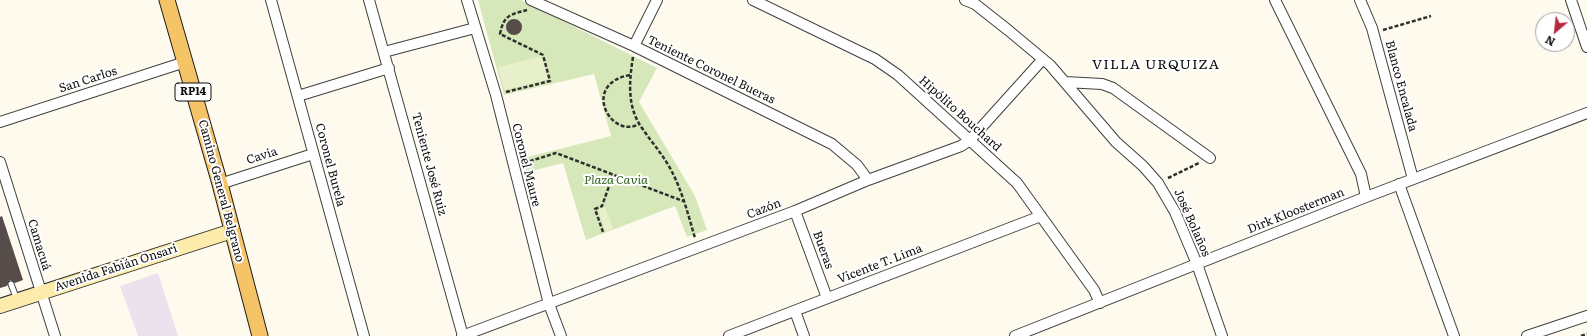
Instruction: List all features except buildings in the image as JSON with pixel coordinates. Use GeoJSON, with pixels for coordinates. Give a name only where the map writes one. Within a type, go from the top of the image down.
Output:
{"type":"FeatureCollection","features":[{"type":"Feature","properties":{"kind":"main road","name":"Camino General Belgrano"},"geometry":{"type":"LineString","coordinates":[[167,0],[220,184],[260,336]]}},
{"type":"Feature","properties":{"kind":"street","name":"Coronel Burela"},"geometry":{"type":"LineString","coordinates":[[271,0],[364,336]]}},
{"type":"Feature","properties":{"kind":"street","name":"Teniente José Ruiz"},"geometry":{"type":"LineString","coordinates":[[369,0],[462,336]]}},
{"type":"Feature","properties":{"kind":"street","name":"Coronel Maure"},"geometry":{"type":"LineString","coordinates":[[467,0],[496,95],[549,304],[561,336]]}},
{"type":"Feature","properties":{"kind":"street","name":"Teniente Coronel Bueras"},"geometry":{"type":"LineString","coordinates":[[531,0],[634,46],[832,144],[857,165],[868,180]]}},
{"type":"Feature","properties":{"kind":"street"},"geometry":{"type":"LineString","coordinates":[[634,46],[657,0]]}},
{"type":"Feature","properties":{"kind":"street","name":"Hipólito Bouchard"},"geometry":{"type":"LineString","coordinates":[[753,0],[875,59],[898,75],[1018,183],[1094,290],[1100,303]]}},
{"type":"Feature","properties":{"kind":"street"},"geometry":{"type":"LineString","coordinates":[[1275,0],[1361,174],[1366,197]]}},
{"type":"Feature","properties":{"kind":"street","name":"Blanco Encalada"},"geometry":{"type":"LineString","coordinates":[[1360,0],[1373,33],[1413,179]]}},
{"type":"Feature","properties":{"kind":"street"},"geometry":{"type":"LineString","coordinates":[[1571,0],[1587,47]]}},
{"type":"Feature","properties":{"kind":"street","name":"José Bolaños"},"geometry":{"type":"LineString","coordinates":[[973,1],[1043,59],[1065,82],[1116,142],[1143,166],[1158,183],[1175,212],[1197,264],[1222,336]]}},
{"type":"Feature","properties":{"kind":"street"},"geometry":{"type":"LineString","coordinates":[[384,52],[475,28]]}},
{"type":"Feature","properties":{"kind":"street","name":"Cazón"},"geometry":{"type":"LineString","coordinates":[[462,336],[698,248],[795,211],[868,180],[961,146],[970,140],[1043,59]]}},
{"type":"Feature","properties":{"kind":"street","name":"San Carlos"},"geometry":{"type":"LineString","coordinates":[[0,122],[185,62]]}},
{"type":"Feature","properties":{"kind":"street"},"geometry":{"type":"LineString","coordinates":[[298,96],[389,68]]}},
{"type":"Feature","properties":{"kind":"street"},"geometry":{"type":"LineString","coordinates":[[1065,82],[1102,84],[1113,88],[1189,141],[1210,158]]}},
{"type":"Feature","properties":{"kind":"street","name":"Dirk Kloosterman"},"geometry":{"type":"LineString","coordinates":[[1015,336],[1399,184],[1587,113]]}},
{"type":"Feature","properties":{"kind":"street","name":"Cavia"},"geometry":{"type":"LineString","coordinates":[[220,184],[313,154]]}},
{"type":"Feature","properties":{"kind":"street","name":"Camacuá"},"geometry":{"type":"LineString","coordinates":[[0,162],[55,336]]}},
{"type":"Feature","properties":{"kind":"street"},"geometry":{"type":"LineString","coordinates":[[1399,184],[1454,336]]}},
{"type":"Feature","properties":{"kind":"street","name":"Bueras"},"geometry":{"type":"LineString","coordinates":[[795,211],[827,298]]}},
{"type":"Feature","properties":{"kind":"street","name":"Vicente T. Lima"},"geometry":{"type":"LineString","coordinates":[[729,336],[1041,216]]}},
{"type":"Feature","properties":{"kind":"street","name":"Avenida Fabián Onsari"},"geometry":{"type":"LineString","coordinates":[[0,306],[232,231]]}},
{"type":"Feature","properties":{"kind":"street"},"geometry":{"type":"LineString","coordinates":[[795,311],[804,336]]}},
{"type":"Feature","properties":{"kind":"street"},"geometry":{"type":"LineString","coordinates":[[1527,336],[1587,316]]}},
{"type":"Feature","properties":{"kind":"lane"},"geometry":{"type":"LineString","coordinates":[[12,284],[17,300]]}},
{"type":"Feature","properties":{"kind":"path"},"geometry":{"type":"LineString","coordinates":[[496,95],[550,81],[543,55],[500,34],[506,17],[510,14],[528,10],[539,10],[541,4]]}},
{"type":"Feature","properties":{"kind":"path"},"geometry":{"type":"LineString","coordinates":[[1373,33],[1431,16]]}},
{"type":"Feature","properties":{"kind":"path"},"geometry":{"type":"LineString","coordinates":[[634,46],[630,75],[631,103],[640,124],[658,147],[670,169],[683,201],[698,248]]}},
{"type":"Feature","properties":{"kind":"path"},"geometry":{"type":"LineString","coordinates":[[630,75],[617,79],[609,84],[604,94],[605,110],[612,120],[620,124],[630,127],[640,124]]}},
{"type":"Feature","properties":{"kind":"path"},"geometry":{"type":"LineString","coordinates":[[513,166],[556,153],[683,201]]}},
{"type":"Feature","properties":{"kind":"path"},"geometry":{"type":"LineString","coordinates":[[1158,183],[1210,158]]}},
{"type":"Feature","properties":{"kind":"path"},"geometry":{"type":"LineString","coordinates":[[603,232],[595,208],[602,206],[613,175]]}},
{"type":"Feature","properties":{"kind":"path"},"geometry":{"type":"LineString","coordinates":[[1581,336],[1587,334]]}},
{"type":"Feature","properties":{"kind":"shaded area"},"geometry":{"type":"Polygon","coordinates":[[[158,273],[178,336],[138,336],[120,286],[158,273]]]}},
{"type":"Feature","properties":{"kind":"green space","name":"Plaza Cavia"},"geometry":{"type":"Polygon","coordinates":[[[478,0],[521,0],[657,68],[639,102],[695,196],[707,230],[687,237],[675,206],[586,240],[563,163],[524,173],[520,159],[611,136],[594,74],[504,95],[478,0]]]}},
{"type":"Feature","properties":{"kind":"green space"},"geometry":{"type":"Polygon","coordinates":[[[542,56],[548,79],[504,90],[498,67],[542,56]]]}},
{"type":"Feature","properties":{"kind":"green space"},"geometry":{"type":"Polygon","coordinates":[[[605,207],[613,229],[605,231],[598,209],[605,207]]]}},
{"type":"Feature","properties":{"kind":"district","name":"VILLA URQUIZA"},"geometry":{"type":"Point","coordinates":[1156,65]}}]}
